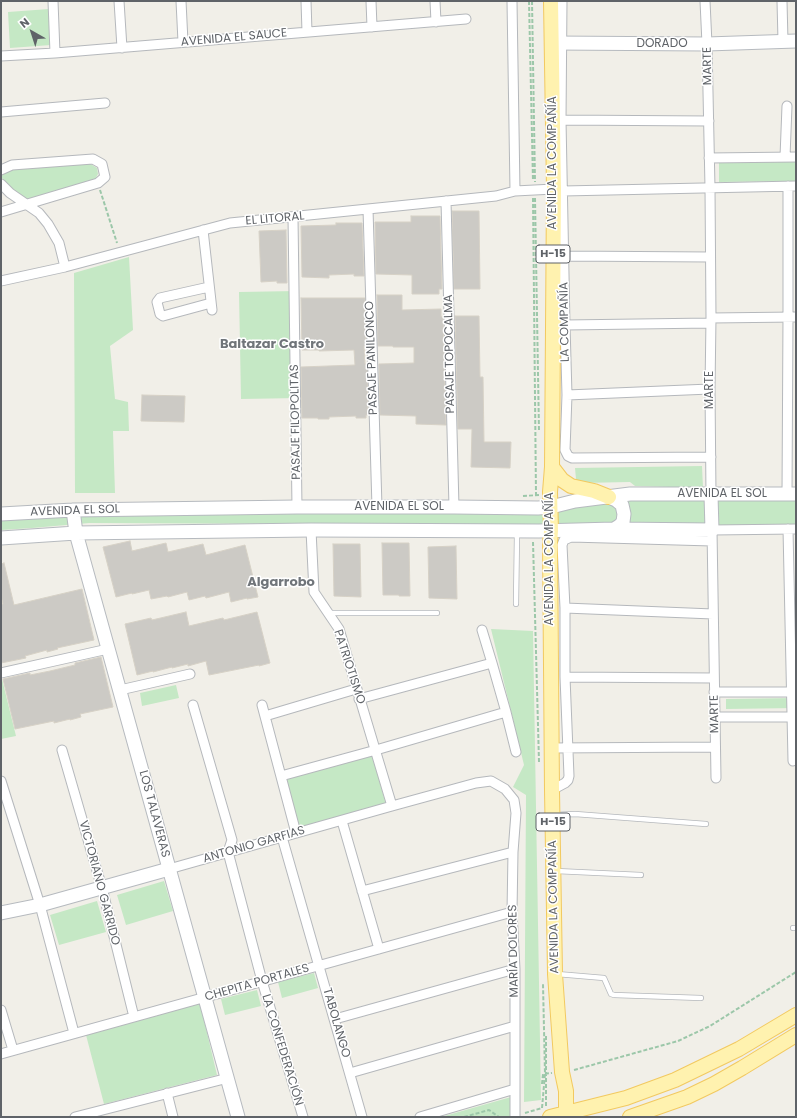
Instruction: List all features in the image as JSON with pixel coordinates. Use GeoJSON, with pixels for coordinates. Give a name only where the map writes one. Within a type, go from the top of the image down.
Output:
{"type":"FeatureCollection","features":[{"type":"Feature","properties":{"kind":"main road","name":"AVENIDA LA COMPAÑÍA"},"geometry":{"type":"LineString","coordinates":[[551,1],[557,44],[558,190],[552,466],[550,492],[551,748],[554,871],[549,976],[566,1091],[566,1115]]}},
{"type":"Feature","properties":{"kind":"main road"},"geometry":{"type":"LineString","coordinates":[[552,466],[562,480],[571,486],[594,491],[609,497]]}},
{"type":"Feature","properties":{"kind":"main road"},"geometry":{"type":"LineString","coordinates":[[546,1113],[566,1115],[626,1098],[675,1080],[739,1049],[796,1015]]}},
{"type":"Feature","properties":{"kind":"main road"},"geometry":{"type":"LineString","coordinates":[[630,1117],[687,1097],[714,1084],[796,1035]]}},
{"type":"Feature","properties":{"kind":"street"},"geometry":{"type":"LineString","coordinates":[[53,1],[55,54]]}},
{"type":"Feature","properties":{"kind":"street"},"geometry":{"type":"LineString","coordinates":[[119,1],[122,48]]}},
{"type":"Feature","properties":{"kind":"street"},"geometry":{"type":"LineString","coordinates":[[181,1],[183,42]]}},
{"type":"Feature","properties":{"kind":"street"},"geometry":{"type":"LineString","coordinates":[[306,1],[307,32]]}},
{"type":"Feature","properties":{"kind":"street"},"geometry":{"type":"LineString","coordinates":[[371,1],[372,27]]}},
{"type":"Feature","properties":{"kind":"street"},"geometry":{"type":"LineString","coordinates":[[436,1],[436,22]]}},
{"type":"Feature","properties":{"kind":"street"},"geometry":{"type":"LineString","coordinates":[[512,1],[515,191]]}},
{"type":"Feature","properties":{"kind":"street","name":"LA COMPAÑÍA"},"geometry":{"type":"LineString","coordinates":[[562,1],[557,44],[562,120],[558,190],[564,256],[567,395],[565,450],[568,456],[572,458],[711,457]]}},
{"type":"Feature","properties":{"kind":"street","name":"MARTE"},"geometry":{"type":"LineString","coordinates":[[706,1],[710,188],[711,494],[716,778]]}},
{"type":"Feature","properties":{"kind":"street"},"geometry":{"type":"LineString","coordinates":[[782,1],[782,41]]}},
{"type":"Feature","properties":{"kind":"street","name":"AVENIDA EL SAUCE"},"geometry":{"type":"LineString","coordinates":[[1,56],[55,54],[466,19]]}},
{"type":"Feature","properties":{"kind":"street","name":"DORADO"},"geometry":{"type":"LineString","coordinates":[[557,44],[707,44],[796,41]]}},
{"type":"Feature","properties":{"kind":"street"},"geometry":{"type":"LineString","coordinates":[[1,112],[105,103]]}},
{"type":"Feature","properties":{"kind":"street"},"geometry":{"type":"LineString","coordinates":[[785,157],[787,106]]}},
{"type":"Feature","properties":{"kind":"street"},"geometry":{"type":"LineString","coordinates":[[562,120],[709,121]]}},
{"type":"Feature","properties":{"kind":"street"},"geometry":{"type":"LineString","coordinates":[[709,158],[796,157]]}},
{"type":"Feature","properties":{"kind":"street"},"geometry":{"type":"LineString","coordinates":[[1,170],[12,166],[93,159],[102,164],[105,178],[98,183],[1,212]]}},
{"type":"Feature","properties":{"kind":"street"},"geometry":{"type":"LineString","coordinates":[[1,184],[10,193],[39,213],[48,224],[59,243],[65,267]]}},
{"type":"Feature","properties":{"kind":"street"},"geometry":{"type":"LineString","coordinates":[[791,494],[792,186]]}},
{"type":"Feature","properties":{"kind":"street","name":"EL LITORAL"},"geometry":{"type":"LineString","coordinates":[[1,281],[65,267],[230,223],[446,202],[496,196],[515,191],[792,186]]}},
{"type":"Feature","properties":{"kind":"street","name":"PASAJE TOPOCALMA"},"geometry":{"type":"LineString","coordinates":[[446,202],[454,507]]}},
{"type":"Feature","properties":{"kind":"street","name":"PASAJE PANILONCO"},"geometry":{"type":"LineString","coordinates":[[368,209],[377,507]]}},
{"type":"Feature","properties":{"kind":"street","name":"PASAJE FILOPOLITAS"},"geometry":{"type":"LineString","coordinates":[[293,217],[297,507]]}},
{"type":"Feature","properties":{"kind":"street"},"geometry":{"type":"LineString","coordinates":[[203,230],[209,286],[211,307],[163,316],[160,314],[157,302],[160,298],[209,286]]}},
{"type":"Feature","properties":{"kind":"street"},"geometry":{"type":"LineString","coordinates":[[564,256],[710,257]]}},
{"type":"Feature","properties":{"kind":"street"},"geometry":{"type":"LineString","coordinates":[[565,326],[792,317]]}},
{"type":"Feature","properties":{"kind":"street"},"geometry":{"type":"LineString","coordinates":[[567,395],[710,389]]}},
{"type":"Feature","properties":{"kind":"street","name":"AVENIDA EL SOL"},"geometry":{"type":"LineString","coordinates":[[1,514],[73,510],[297,507],[532,508],[551,507],[575,501],[630,494],[791,494]]}},
{"type":"Feature","properties":{"kind":"street"},"geometry":{"type":"LineString","coordinates":[[609,497],[616,500],[624,509],[623,522],[614,529]]}},
{"type":"Feature","properties":{"kind":"street","name":"LOS TALAVERAS"},"geometry":{"type":"LineString","coordinates":[[73,510],[76,533],[238,1117]]}},
{"type":"Feature","properties":{"kind":"street","name":"AVENIDA EL SOL"},"geometry":{"type":"LineString","coordinates":[[1,538],[76,533],[311,530],[551,531],[614,529],[712,535]]}},
{"type":"Feature","properties":{"kind":"street"},"geometry":{"type":"LineString","coordinates":[[552,790],[565,783],[569,776],[562,545],[564,540],[571,537],[712,535],[792,529],[794,692],[793,761]]}},
{"type":"Feature","properties":{"kind":"street","name":"PATRIOTISMO"},"geometry":{"type":"LineString","coordinates":[[311,530],[314,592],[339,629],[392,806]]}},
{"type":"Feature","properties":{"kind":"street"},"geometry":{"type":"LineString","coordinates":[[564,608],[713,614]]}},
{"type":"Feature","properties":{"kind":"street"},"geometry":{"type":"LineString","coordinates":[[482,630],[516,752]]}},
{"type":"Feature","properties":{"kind":"street"},"geometry":{"type":"LineString","coordinates":[[1,673],[108,649]]}},
{"type":"Feature","properties":{"kind":"street"},"geometry":{"type":"LineString","coordinates":[[359,699],[492,663]]}},
{"type":"Feature","properties":{"kind":"street"},"geometry":{"type":"LineString","coordinates":[[120,690],[190,674]]}},
{"type":"Feature","properties":{"kind":"street"},"geometry":{"type":"LineString","coordinates":[[565,677],[714,678]]}},
{"type":"Feature","properties":{"kind":"street"},"geometry":{"type":"LineString","coordinates":[[265,716],[356,689]]}},
{"type":"Feature","properties":{"kind":"street"},"geometry":{"type":"LineString","coordinates":[[714,692],[794,692]]}},
{"type":"Feature","properties":{"kind":"street","name":"LA CONFEDERACIÓN"},"geometry":{"type":"LineString","coordinates":[[193,705],[232,840],[228,852],[262,981],[303,1117]]}},
{"type":"Feature","properties":{"kind":"street"},"geometry":{"type":"LineString","coordinates":[[262,705],[296,833]]}},
{"type":"Feature","properties":{"kind":"street"},"geometry":{"type":"LineString","coordinates":[[280,776],[506,712]]}},
{"type":"Feature","properties":{"kind":"street"},"geometry":{"type":"LineString","coordinates":[[715,717],[794,717]]}},
{"type":"Feature","properties":{"kind":"street"},"geometry":{"type":"LineString","coordinates":[[551,748],[715,746]]}},
{"type":"Feature","properties":{"kind":"street","name":"VICTORIANO GARRIDO"},"geometry":{"type":"LineString","coordinates":[[62,750],[102,888],[134,1017]]}},
{"type":"Feature","properties":{"kind":"street"},"geometry":{"type":"LineString","coordinates":[[1,781],[40,905],[74,1033]]}},
{"type":"Feature","properties":{"kind":"street","name":"ANTONIO GARFIAS"},"geometry":{"type":"LineString","coordinates":[[1,913],[40,905],[476,783],[491,781],[505,789]]}},
{"type":"Feature","properties":{"kind":"street","name":"MARÍA DOLORES"},"geometry":{"type":"LineString","coordinates":[[505,789],[514,800],[516,813],[513,852],[512,912],[515,969],[515,1116]]}},
{"type":"Feature","properties":{"kind":"street"},"geometry":{"type":"LineString","coordinates":[[342,820],[379,949]]}},
{"type":"Feature","properties":{"kind":"street","name":"TABOLANGO"},"geometry":{"type":"LineString","coordinates":[[282,837],[362,1117]]}},
{"type":"Feature","properties":{"kind":"street"},"geometry":{"type":"LineString","coordinates":[[362,891],[513,852]]}},
{"type":"Feature","properties":{"kind":"street","name":"CHEPITA PORTALES"},"geometry":{"type":"LineString","coordinates":[[1,1054],[512,912]]}},
{"type":"Feature","properties":{"kind":"street"},"geometry":{"type":"LineString","coordinates":[[335,1019],[515,969]]}},
{"type":"Feature","properties":{"kind":"street"},"geometry":{"type":"LineString","coordinates":[[1,1010],[13,1050]]}},
{"type":"Feature","properties":{"kind":"street"},"geometry":{"type":"LineString","coordinates":[[350,1073],[515,1026]]}},
{"type":"Feature","properties":{"kind":"street"},"geometry":{"type":"LineString","coordinates":[[75,1117],[228,1078]]}},
{"type":"Feature","properties":{"kind":"street"},"geometry":{"type":"LineString","coordinates":[[420,1117],[515,1089]]}},
{"type":"Feature","properties":{"kind":"street"},"geometry":{"type":"LineString","coordinates":[[167,1093],[173,1117]]}},
{"type":"Feature","properties":{"kind":"street"},"geometry":{"type":"LineString","coordinates":[[113,1107],[115,1117]]}},
{"type":"Feature","properties":{"kind":"lane"},"geometry":{"type":"LineString","coordinates":[[516,604],[517,531]]}},
{"type":"Feature","properties":{"kind":"lane"},"geometry":{"type":"LineString","coordinates":[[328,613],[437,613]]}},
{"type":"Feature","properties":{"kind":"lane"},"geometry":{"type":"LineString","coordinates":[[552,815],[575,814],[706,824]]}},
{"type":"Feature","properties":{"kind":"lane"},"geometry":{"type":"LineString","coordinates":[[554,871],[641,875]]}},
{"type":"Feature","properties":{"kind":"lane"},"geometry":{"type":"LineString","coordinates":[[549,976],[604,978],[611,994],[614,995],[701,998]]}},
{"type":"Feature","properties":{"kind":"path"},"geometry":{"type":"LineString","coordinates":[[529,1],[533,190],[536,495],[532,508]]}},
{"type":"Feature","properties":{"kind":"path"},"geometry":{"type":"LineString","coordinates":[[98,183],[120,253]]}},
{"type":"Feature","properties":{"kind":"path"},"geometry":{"type":"LineString","coordinates":[[533,531],[539,765]]}},
{"type":"Feature","properties":{"kind":"path"},"geometry":{"type":"LineString","coordinates":[[544,1074],[583,1068],[678,1041],[710,1026],[796,972]]}},
{"type":"Feature","properties":{"kind":"path"},"geometry":{"type":"LineString","coordinates":[[546,1113],[544,1074],[549,976]]}},
{"type":"Feature","properties":{"kind":"path"},"geometry":{"type":"LineString","coordinates":[[515,1116],[542,1108],[544,1074]]}},
{"type":"Feature","properties":{"kind":"path"},"geometry":{"type":"LineString","coordinates":[[464,1117],[489,1110],[499,1117]]}},
{"type":"Feature","properties":{"kind":"green space"},"geometry":{"type":"Polygon","coordinates":[[[49,9],[51,45],[10,48],[8,12],[49,9]]]}},
{"type":"Feature","properties":{"kind":"green space"},"geometry":{"type":"Polygon","coordinates":[[[796,160],[796,181],[719,182],[719,162],[796,160]]]}},
{"type":"Feature","properties":{"kind":"green space"},"geometry":{"type":"Polygon","coordinates":[[[89,163],[97,168],[98,174],[94,181],[26,200],[4,182],[1,176],[15,168],[89,163]]]}},
{"type":"Feature","properties":{"kind":"green space"},"geometry":{"type":"Polygon","coordinates":[[[129,257],[133,330],[110,346],[115,399],[128,402],[129,431],[113,431],[115,493],[75,493],[74,273],[129,257]]]}},
{"type":"Feature","properties":{"kind":"green space"},"geometry":{"type":"Polygon","coordinates":[[[297,291],[299,398],[241,399],[239,292],[297,291]]]}},
{"type":"Feature","properties":{"kind":"green space"},"geometry":{"type":"Polygon","coordinates":[[[702,466],[703,488],[635,486],[630,482],[580,483],[576,479],[575,468],[702,466]]]}},
{"type":"Feature","properties":{"kind":"green space"},"geometry":{"type":"Polygon","coordinates":[[[713,496],[714,501],[796,501],[796,525],[613,528],[544,525],[89,523],[1,530],[1,518],[83,514],[542,514],[609,498],[713,496]]]}},
{"type":"Feature","properties":{"kind":"green space"},"geometry":{"type":"Polygon","coordinates":[[[491,629],[533,631],[541,1100],[524,1102],[526,795],[513,787],[524,765],[491,629]]]}},
{"type":"Feature","properties":{"kind":"green space"},"geometry":{"type":"Polygon","coordinates":[[[1,679],[16,736],[1,739],[1,679]]]}},
{"type":"Feature","properties":{"kind":"green space"},"geometry":{"type":"Polygon","coordinates":[[[176,685],[179,698],[142,706],[140,693],[176,685]]]}},
{"type":"Feature","properties":{"kind":"green space"},"geometry":{"type":"Polygon","coordinates":[[[796,698],[796,708],[726,709],[726,699],[796,698]]]}},
{"type":"Feature","properties":{"kind":"green space"},"geometry":{"type":"Polygon","coordinates":[[[371,751],[387,808],[296,833],[281,776],[371,751]]]}},
{"type":"Feature","properties":{"kind":"green space"},"geometry":{"type":"Polygon","coordinates":[[[164,881],[173,911],[126,925],[117,895],[164,881]]]}},
{"type":"Feature","properties":{"kind":"green space"},"geometry":{"type":"Polygon","coordinates":[[[97,901],[106,932],[59,945],[50,915],[97,901]]]}},
{"type":"Feature","properties":{"kind":"green space"},"geometry":{"type":"Polygon","coordinates":[[[314,973],[318,988],[282,998],[278,982],[314,973]]]}},
{"type":"Feature","properties":{"kind":"green space"},"geometry":{"type":"Polygon","coordinates":[[[257,990],[261,1006],[225,1015],[221,999],[257,990]]]}},
{"type":"Feature","properties":{"kind":"green space"},"geometry":{"type":"Polygon","coordinates":[[[200,1003],[217,1075],[104,1104],[86,1035],[200,1003]]]}},
{"type":"Feature","properties":{"kind":"green space"},"geometry":{"type":"Polygon","coordinates":[[[511,1097],[510,1117],[441,1117],[511,1097]]]}},
{"type":"Feature","properties":{"kind":"building"},"geometry":{"type":"Polygon","coordinates":[[[452,211],[479,211],[480,289],[454,289],[452,211]]]}},
{"type":"Feature","properties":{"kind":"building"},"geometry":{"type":"Polygon","coordinates":[[[411,216],[440,216],[442,289],[439,289],[439,294],[412,294],[412,275],[376,274],[375,222],[411,222],[411,216]]]}},
{"type":"Feature","properties":{"kind":"building"},"geometry":{"type":"Polygon","coordinates":[[[336,223],[362,223],[364,276],[354,276],[354,274],[329,275],[329,278],[302,277],[301,226],[336,225],[336,223]]]}},
{"type":"Feature","properties":{"kind":"building"},"geometry":{"type":"Polygon","coordinates":[[[286,230],[287,283],[277,283],[277,281],[261,282],[259,231],[286,230]]]}},
{"type":"Feature","properties":{"kind":"building"},"geometry":{"type":"Polygon","coordinates":[[[377,295],[402,295],[402,310],[441,309],[441,317],[443,316],[446,425],[416,424],[416,416],[380,415],[379,364],[414,363],[414,347],[378,346],[377,295]]]}},
{"type":"Feature","properties":{"kind":"building"},"geometry":{"type":"Polygon","coordinates":[[[301,298],[365,298],[366,346],[364,346],[365,364],[367,364],[368,415],[366,415],[366,418],[356,418],[356,416],[329,417],[329,419],[302,418],[301,367],[355,365],[354,350],[302,350],[301,298]]]}},
{"type":"Feature","properties":{"kind":"building"},"geometry":{"type":"Polygon","coordinates":[[[455,316],[479,316],[480,377],[483,377],[484,442],[511,442],[510,468],[471,467],[472,429],[458,429],[455,316]]]}},
{"type":"Feature","properties":{"kind":"building"},"geometry":{"type":"Polygon","coordinates":[[[142,395],[185,396],[184,422],[141,421],[142,395]]]}},
{"type":"Feature","properties":{"kind":"building"},"geometry":{"type":"Polygon","coordinates":[[[130,541],[132,551],[166,543],[168,552],[203,544],[206,555],[245,545],[258,597],[231,602],[229,592],[206,598],[205,596],[189,600],[187,592],[168,597],[151,599],[149,590],[116,597],[103,547],[130,541]]]}},
{"type":"Feature","properties":{"kind":"building"},"geometry":{"type":"Polygon","coordinates":[[[382,543],[409,543],[410,596],[383,595],[382,543]]]}},
{"type":"Feature","properties":{"kind":"building"},"geometry":{"type":"Polygon","coordinates":[[[333,544],[360,544],[361,597],[334,596],[333,544]]]}},
{"type":"Feature","properties":{"kind":"building"},"geometry":{"type":"Polygon","coordinates":[[[456,546],[457,599],[429,598],[428,547],[456,546]]]}},
{"type":"Feature","properties":{"kind":"building"},"geometry":{"type":"Polygon","coordinates":[[[4,563],[14,605],[82,589],[94,640],[57,648],[58,649],[47,652],[47,650],[25,656],[26,658],[1,663],[1,604],[3,604],[1,596],[1,564],[4,563]]]}},
{"type":"Feature","properties":{"kind":"building"},"geometry":{"type":"Polygon","coordinates":[[[186,612],[189,626],[257,612],[270,663],[209,675],[206,661],[188,666],[188,664],[137,675],[125,624],[151,618],[152,620],[186,612]]]}},
{"type":"Feature","properties":{"kind":"building"},"geometry":{"type":"Polygon","coordinates":[[[101,657],[113,707],[80,714],[81,717],[70,720],[54,723],[54,721],[15,729],[3,679],[30,673],[30,675],[50,671],[101,657]]]}},
{"type":"Feature","properties":{"kind":"district","name":"Baltazar Castro"},"geometry":{"type":"Point","coordinates":[272,345]}},
{"type":"Feature","properties":{"kind":"district","name":"Algarrobo"},"geometry":{"type":"Point","coordinates":[281,583]}}]}
